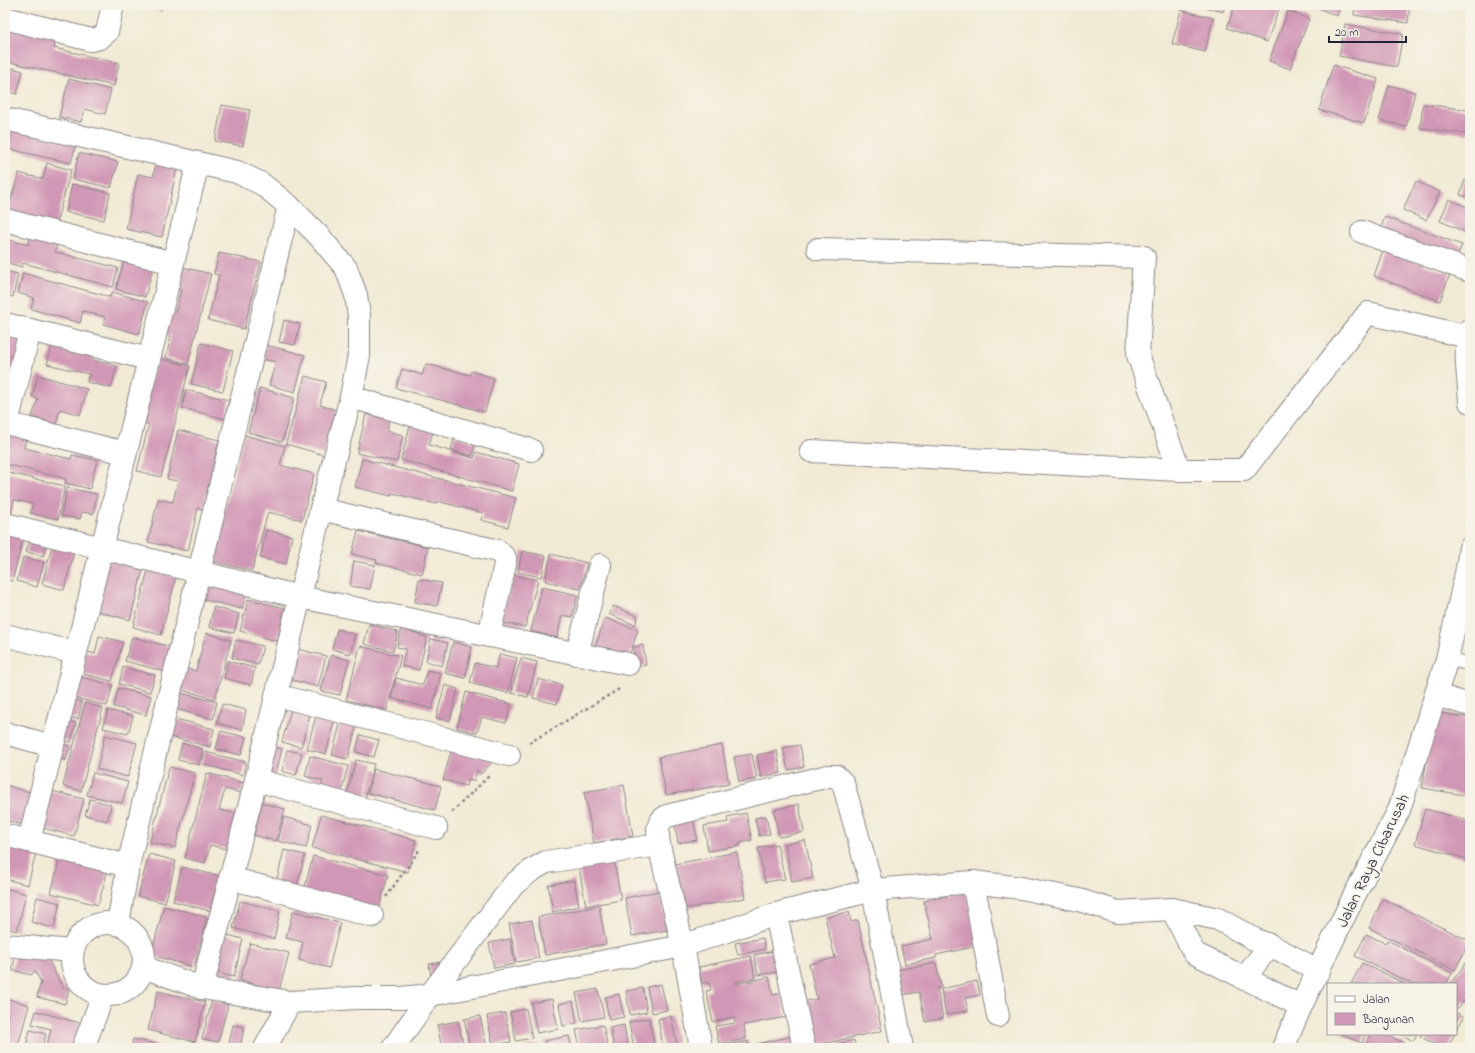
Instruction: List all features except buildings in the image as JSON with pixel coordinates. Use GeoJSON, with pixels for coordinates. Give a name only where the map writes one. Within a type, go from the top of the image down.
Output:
{"type":"FeatureCollection","features":[{"type":"Feature","properties":{"kind":"street"},"geometry":{"type":"LineString","coordinates":[[5,18],[91,40],[100,38],[107,32],[113,5]]}},
{"type":"Feature","properties":{"kind":"street"},"geometry":{"type":"LineString","coordinates":[[5,118],[237,172],[262,184],[289,206],[346,268],[356,295],[359,316],[359,355],[351,397],[321,509],[256,780],[202,988]]}},
{"type":"Feature","properties":{"kind":"street"},"geometry":{"type":"LineString","coordinates":[[29,841],[198,162]]}},
{"type":"Feature","properties":{"kind":"street"},"geometry":{"type":"LineString","coordinates":[[118,924],[128,866],[289,206]]}},
{"type":"Feature","properties":{"kind":"street"},"geometry":{"type":"LineString","coordinates":[[5,220],[172,263]]}},
{"type":"Feature","properties":{"kind":"street"},"geometry":{"type":"LineString","coordinates":[[1362,232],[1470,271]]}},
{"type":"Feature","properties":{"kind":"street"},"geometry":{"type":"LineString","coordinates":[[818,249],[1144,257],[1138,355],[1179,470]]}},
{"type":"Feature","properties":{"kind":"street"},"geometry":{"type":"LineString","coordinates":[[811,451],[1179,470],[1244,470],[1368,313],[1469,333],[1468,365],[1470,402]]}},
{"type":"Feature","properties":{"kind":"street"},"geometry":{"type":"LineString","coordinates":[[5,324],[149,359]]}},
{"type":"Feature","properties":{"kind":"street"},"geometry":{"type":"LineString","coordinates":[[30,330],[6,423],[125,453]]}},
{"type":"Feature","properties":{"kind":"street"},"geometry":{"type":"LineString","coordinates":[[351,397],[531,450]]}},
{"type":"Feature","properties":{"kind":"street"},"geometry":{"type":"LineString","coordinates":[[321,509],[498,550],[505,558],[505,564],[489,636]]}},
{"type":"Feature","properties":{"kind":"street"},"geometry":{"type":"LineString","coordinates":[[5,524],[300,597],[628,664]]}},
{"type":"Feature","properties":{"kind":"street","name":"Jalan Raya Cibarusah"},"geometry":{"type":"LineString","coordinates":[[1284,1048],[1301,1006],[1354,896],[1399,810],[1447,659],[1467,569],[1470,548]]}},
{"type":"Feature","properties":{"kind":"street"},"geometry":{"type":"LineString","coordinates":[[577,654],[600,565]]}},
{"type":"Feature","properties":{"kind":"street"},"geometry":{"type":"LineString","coordinates":[[5,635],[75,653]]}},
{"type":"Feature","properties":{"kind":"street"},"geometry":{"type":"LineString","coordinates":[[276,695],[509,755]]}},
{"type":"Feature","properties":{"kind":"street"},"geometry":{"type":"LineString","coordinates":[[1436,695],[1470,705]]}},
{"type":"Feature","properties":{"kind":"street"},"geometry":{"type":"LineString","coordinates":[[5,733],[52,746]]}},
{"type":"Feature","properties":{"kind":"street"},"geometry":{"type":"LineString","coordinates":[[701,1048],[683,946],[659,846],[658,826],[663,818],[667,816],[828,776],[836,776],[843,784],[873,890],[902,1048]]}},
{"type":"Feature","properties":{"kind":"street"},"geometry":{"type":"LineString","coordinates":[[256,780],[436,828]]}},
{"type":"Feature","properties":{"kind":"street"},"geometry":{"type":"LineString","coordinates":[[5,836],[128,866]]}},
{"type":"Feature","properties":{"kind":"street"},"geometry":{"type":"LineString","coordinates":[[393,1048],[430,995],[514,884],[532,870],[546,862],[659,846]]}},
{"type":"Feature","properties":{"kind":"street"},"geometry":{"type":"LineString","coordinates":[[230,878],[372,916]]}},
{"type":"Feature","properties":{"kind":"street"},"geometry":{"type":"LineString","coordinates":[[143,967],[202,988],[290,1002],[357,998],[400,998],[430,995],[683,946],[776,914],[873,890],[973,882],[1028,890],[1079,900],[1118,912],[1172,909],[1218,919],[1256,940],[1270,945],[1319,971]]}},
{"type":"Feature","properties":{"kind":"street"},"geometry":{"type":"LineString","coordinates":[[973,882],[998,1016]]}},
{"type":"Feature","properties":{"kind":"street"},"geometry":{"type":"LineString","coordinates":[[1172,909],[1194,953],[1301,1006]]}},
{"type":"Feature","properties":{"kind":"street"},"geometry":{"type":"LineString","coordinates":[[776,914],[804,1048]]}},
{"type":"Feature","properties":{"kind":"street"},"geometry":{"type":"LineString","coordinates":[[108,922],[126,927],[134,932],[140,940],[145,958],[138,979],[129,989],[121,993],[103,995],[85,987],[78,980],[73,971],[71,961],[72,951],[78,938],[89,927],[108,922]]}},
{"type":"Feature","properties":{"kind":"street"},"geometry":{"type":"LineString","coordinates":[[5,945],[72,951]]}},
{"type":"Feature","properties":{"kind":"street"},"geometry":{"type":"LineString","coordinates":[[1244,979],[1270,945]]}},
{"type":"Feature","properties":{"kind":"street"},"geometry":{"type":"LineString","coordinates":[[82,1048],[103,995]]}},
{"type":"Feature","properties":{"kind":"street"},"geometry":{"type":"LineString","coordinates":[[265,1048],[290,1002]]}},
{"type":"Feature","properties":{"kind":"lane"},"geometry":{"type":"LineString","coordinates":[[1447,659],[1470,664]]}},
{"type":"Feature","properties":{"kind":"path"},"geometry":{"type":"LineString","coordinates":[[372,916],[436,828],[509,755],[631,682],[628,664]]}}]}
